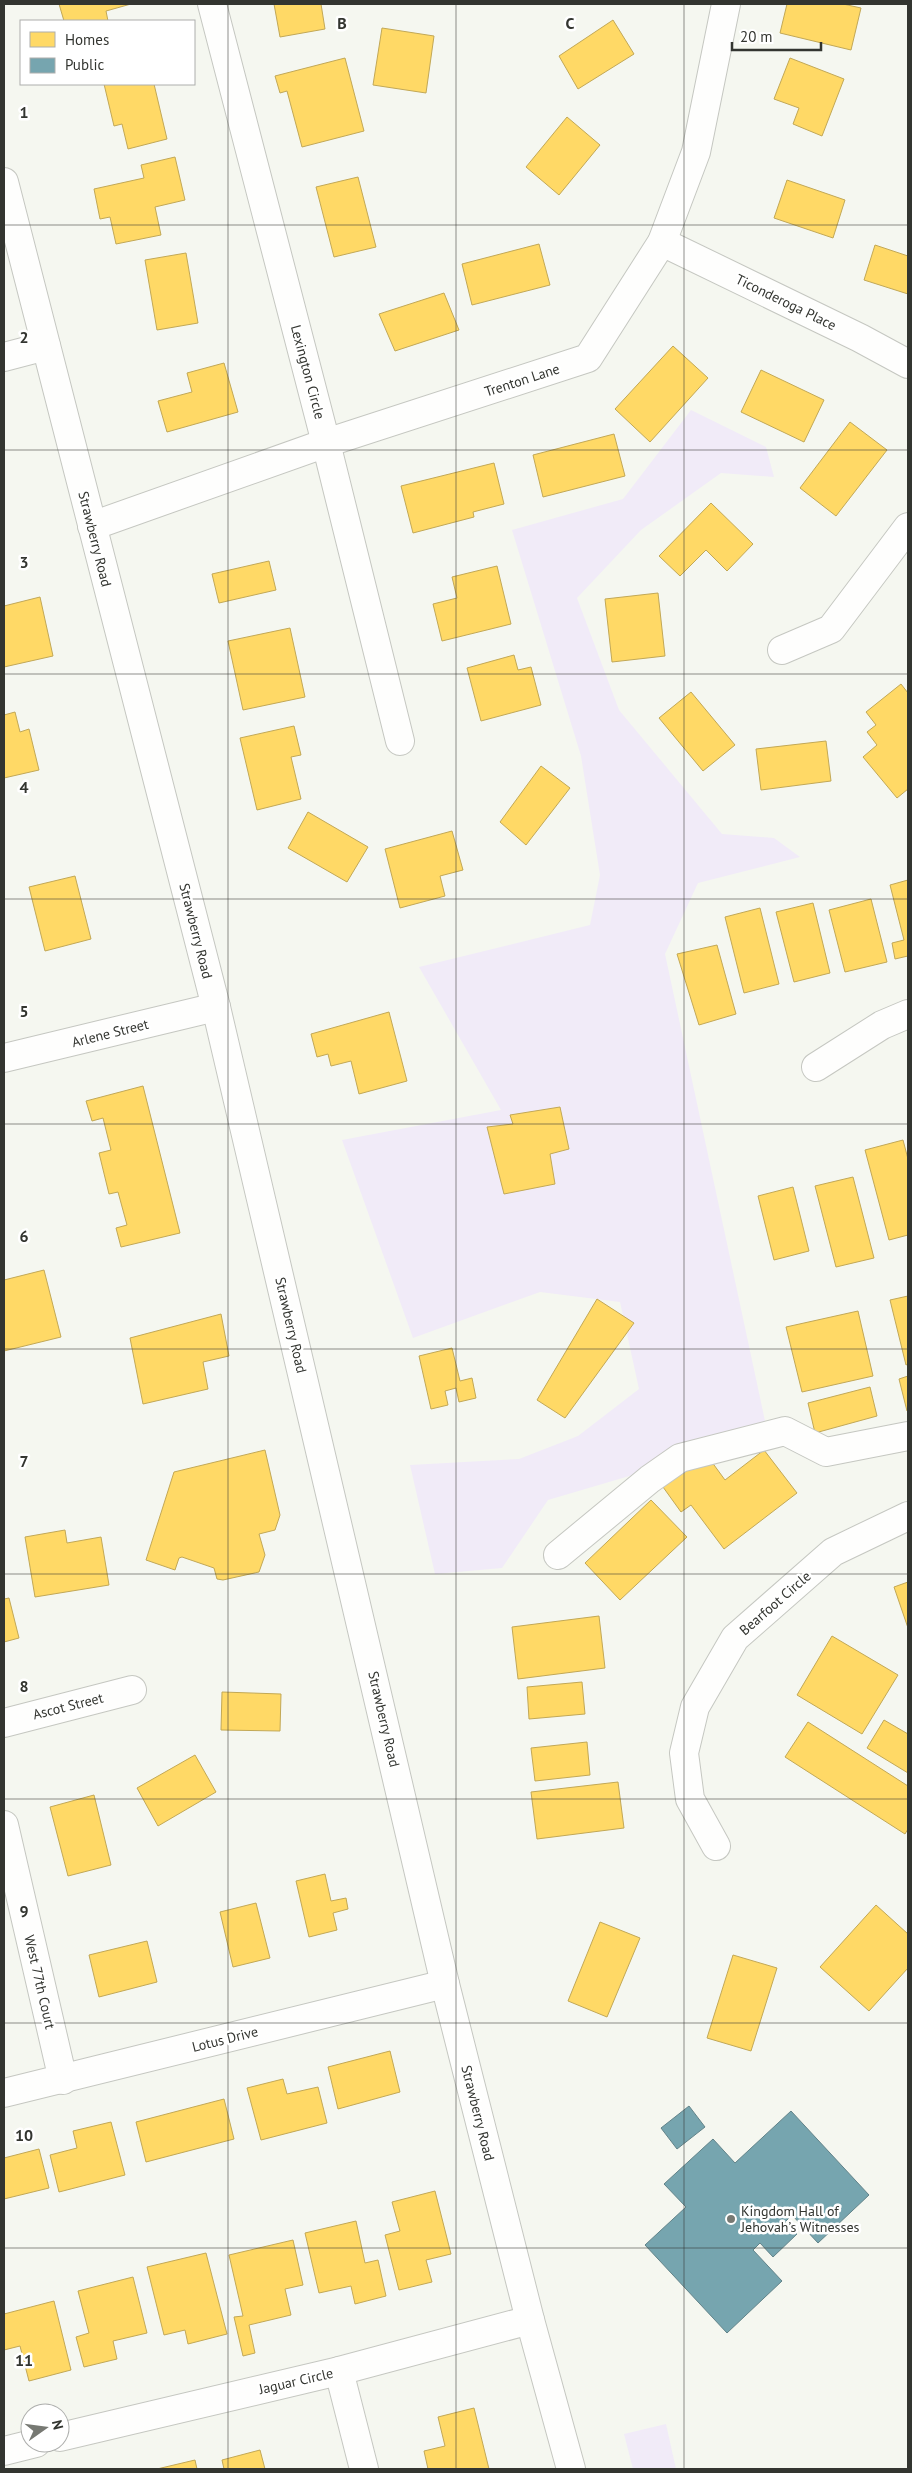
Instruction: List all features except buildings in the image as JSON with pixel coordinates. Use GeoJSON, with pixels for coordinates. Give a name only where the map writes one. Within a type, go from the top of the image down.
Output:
{"type":"FeatureCollection","features":[{"type":"Feature","properties":{"kind":"street","name":"Lexington Circle"},"geometry":{"type":"LineString","coordinates":[[212,4],[326,444],[400,741]]}},
{"type":"Feature","properties":{"kind":"street","name":"Trenton Lane"},"geometry":{"type":"LineString","coordinates":[[92,526],[326,444],[588,358],[662,242],[696,152],[726,4]]}},
{"type":"Feature","properties":{"kind":"street","name":"Strawberry Road"},"geometry":{"type":"LineString","coordinates":[[4,182],[216,1007],[446,1984],[530,2320],[571,2469]]}},
{"type":"Feature","properties":{"kind":"street","name":"Ticonderoga Place"},"geometry":{"type":"LineString","coordinates":[[662,242],[860,338],[908,364]]}},
{"type":"Feature","properties":{"kind":"street"},"geometry":{"type":"LineString","coordinates":[[4,357],[46,346]]}},
{"type":"Feature","properties":{"kind":"street"},"geometry":{"type":"LineString","coordinates":[[782,650],[831,629],[908,527]]}},
{"type":"Feature","properties":{"kind":"street","name":"Arlene Street"},"geometry":{"type":"LineString","coordinates":[[4,1058],[216,1007]]}},
{"type":"Feature","properties":{"kind":"street"},"geometry":{"type":"LineString","coordinates":[[816,1067],[882,1026],[908,1014]]}},
{"type":"Feature","properties":{"kind":"street"},"geometry":{"type":"LineString","coordinates":[[558,1555],[650,1479],[680,1458],[785,1431],[826,1452],[908,1436]]}},
{"type":"Feature","properties":{"kind":"street","name":"Bearfoot Circle"},"geometry":{"type":"LineString","coordinates":[[716,1846],[690,1799],[684,1753],[695,1707],[735,1638],[833,1552],[908,1516]]}},
{"type":"Feature","properties":{"kind":"street","name":"Ascot Street"},"geometry":{"type":"LineString","coordinates":[[4,1723],[132,1690]]}},
{"type":"Feature","properties":{"kind":"street","name":"West 77th Court"},"geometry":{"type":"LineString","coordinates":[[4,1825],[63,2080]]}},
{"type":"Feature","properties":{"kind":"street","name":"Lotus Drive"},"geometry":{"type":"LineString","coordinates":[[4,2093],[63,2080],[446,1984]]}},
{"type":"Feature","properties":{"kind":"street","name":"Jaguar Circle"},"geometry":{"type":"LineString","coordinates":[[70,2435],[339,2371],[530,2320]]}},
{"type":"Feature","properties":{"kind":"street"},"geometry":{"type":"LineString","coordinates":[[339,2371],[364,2469]]}},
{"type":"Feature","properties":{"kind":"street"},"geometry":{"type":"LineString","coordinates":[[4,2451],[20,2447]]}},
{"type":"Feature","properties":{"kind":"shaded area"},"geometry":{"type":"Polygon","coordinates":[[[691,410],[766,447],[774,477],[721,473],[641,530],[577,598],[619,710],[722,834],[774,838],[800,857],[698,883],[665,954],[768,1435],[548,1500],[502,1568],[435,1574],[410,1465],[519,1459],[578,1436],[639,1389],[620,1302],[540,1292],[413,1338],[342,1140],[501,1110],[419,967],[590,925],[600,875],[581,756],[512,530],[623,499],[691,410]]]}},
{"type":"Feature","properties":{"kind":"shaded area"},"geometry":{"type":"Polygon","coordinates":[[[666,2424],[676,2469],[633,2469],[624,2434],[666,2424]]]}},
{"type":"Feature","properties":{"kind":"place","name":"Kingdom Hall of Jehovah’s Witnesses"},"geometry":{"type":"Point","coordinates":[731,2219]}}]}
